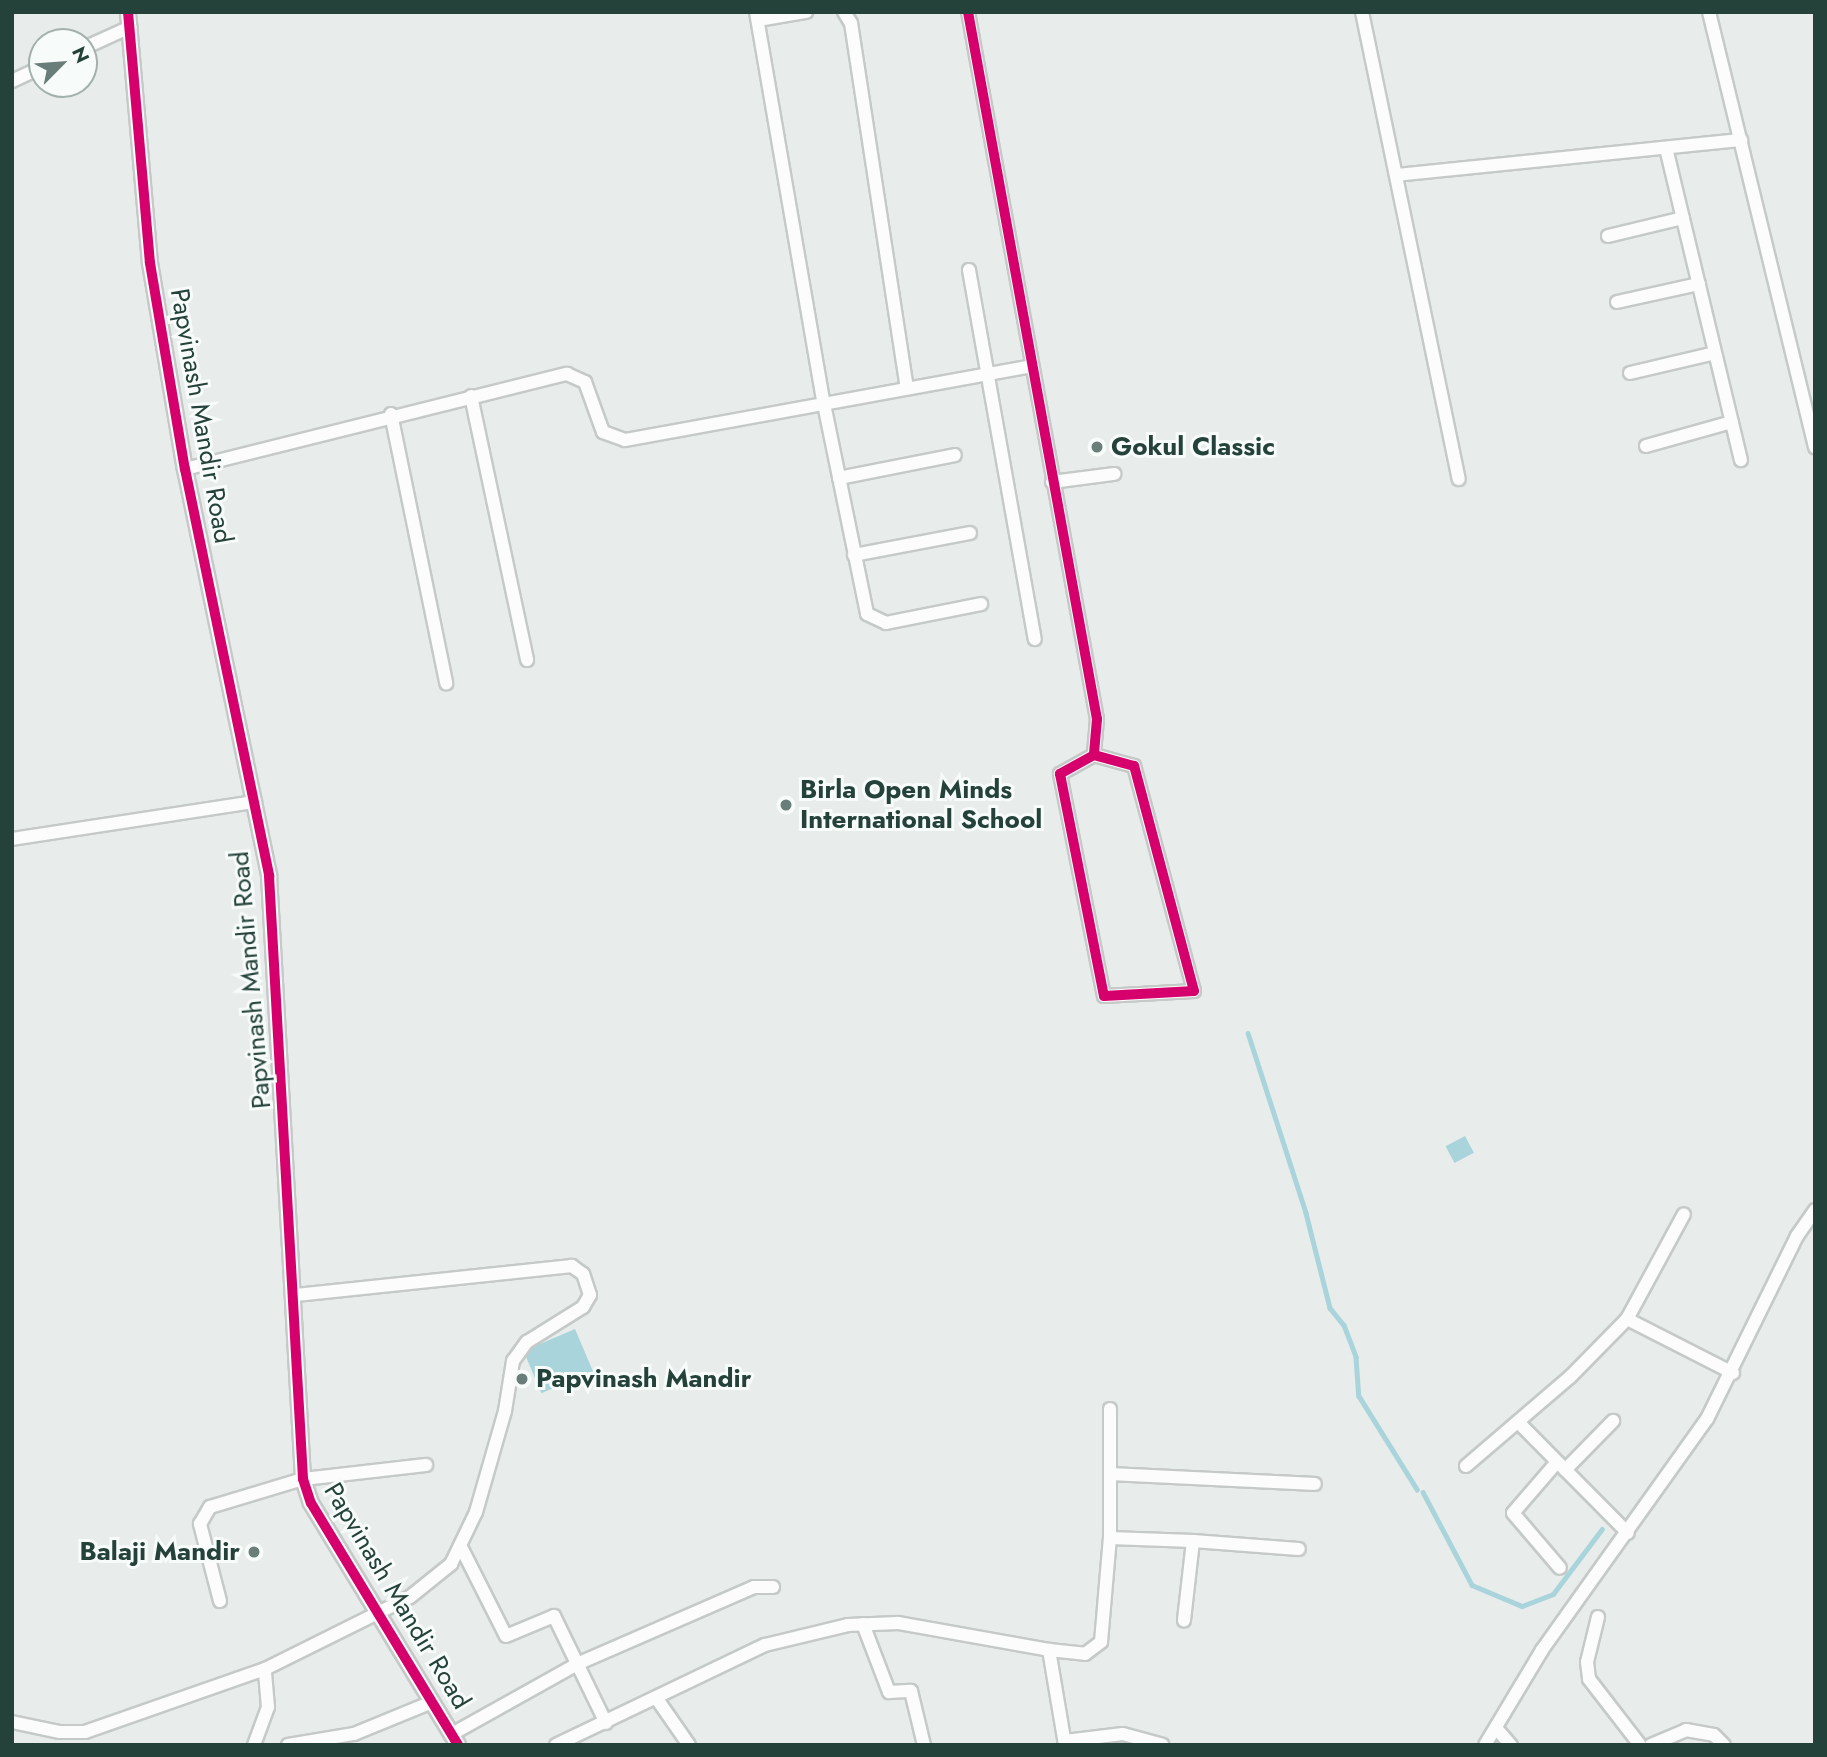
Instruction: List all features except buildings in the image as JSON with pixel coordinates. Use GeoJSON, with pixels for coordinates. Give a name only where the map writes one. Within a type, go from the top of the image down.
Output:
{"type":"FeatureCollection","features":[{"type":"Feature","properties":{"kind":"street"},"geometry":{"type":"LineString","coordinates":[[806,12],[757,16],[824,404],[867,614],[877,622],[981,604]]}},
{"type":"Feature","properties":{"kind":"street"},"geometry":{"type":"LineString","coordinates":[[844,12],[851,23],[907,388]]}},
{"type":"Feature","properties":{"kind":"street"},"geometry":{"type":"LineString","coordinates":[[968,12],[1097,719],[1094,755]]}},
{"type":"Feature","properties":{"kind":"street"},"geometry":{"type":"LineString","coordinates":[[1362,12],[1459,479]]}},
{"type":"Feature","properties":{"kind":"street"},"geometry":{"type":"LineString","coordinates":[[1709,12],[1815,447]]}},
{"type":"Feature","properties":{"kind":"street"},"geometry":{"type":"LineString","coordinates":[[98,39],[129,20]]}},
{"type":"Feature","properties":{"kind":"street","name":"Papvinash Mandir Road"},"geometry":{"type":"LineString","coordinates":[[129,20],[150,263],[185,469],[255,802],[274,918],[303,1479],[311,1503],[455,1739]]}},
{"type":"Feature","properties":{"kind":"street"},"geometry":{"type":"LineString","coordinates":[[12,81],[28,74]]}},
{"type":"Feature","properties":{"kind":"street"},"geometry":{"type":"LineString","coordinates":[[1396,176],[1741,140]]}},
{"type":"Feature","properties":{"kind":"street"},"geometry":{"type":"LineString","coordinates":[[1666,148],[1741,460]]}},
{"type":"Feature","properties":{"kind":"street"},"geometry":{"type":"LineString","coordinates":[[1608,236],[1683,218]]}},
{"type":"Feature","properties":{"kind":"street"},"geometry":{"type":"LineString","coordinates":[[969,270],[1035,639]]}},
{"type":"Feature","properties":{"kind":"street"},"geometry":{"type":"LineString","coordinates":[[1617,302],[1699,284]]}},
{"type":"Feature","properties":{"kind":"street"},"geometry":{"type":"LineString","coordinates":[[1630,373],[1715,353]]}},
{"type":"Feature","properties":{"kind":"street"},"geometry":{"type":"LineString","coordinates":[[185,469],[391,414],[576,376],[585,382],[603,432],[625,440],[1031,366]]}},
{"type":"Feature","properties":{"kind":"street"},"geometry":{"type":"LineString","coordinates":[[471,396],[527,660]]}},
{"type":"Feature","properties":{"kind":"street"},"geometry":{"type":"LineString","coordinates":[[391,414],[446,683]]}},
{"type":"Feature","properties":{"kind":"street"},"geometry":{"type":"LineString","coordinates":[[1646,446],[1732,422]]}},
{"type":"Feature","properties":{"kind":"street"},"geometry":{"type":"LineString","coordinates":[[839,478],[955,455]]}},
{"type":"Feature","properties":{"kind":"street"},"geometry":{"type":"LineString","coordinates":[[1052,482],[1114,474]]}},
{"type":"Feature","properties":{"kind":"street"},"geometry":{"type":"LineString","coordinates":[[854,555],[970,533]]}},
{"type":"Feature","properties":{"kind":"street"},"geometry":{"type":"LineString","coordinates":[[1094,755],[1134,766],[1194,991],[1104,996],[1060,774],[1094,755]]}},
{"type":"Feature","properties":{"kind":"street"},"geometry":{"type":"LineString","coordinates":[[12,839],[255,802]]}},
{"type":"Feature","properties":{"kind":"street"},"geometry":{"type":"LineString","coordinates":[[1485,1745],[1542,1650],[1707,1419],[1732,1373],[1797,1236],[1815,1210]]}},
{"type":"Feature","properties":{"kind":"street"},"geometry":{"type":"LineString","coordinates":[[1466,1466],[1518,1422],[1627,1319],[1684,1214]]}},
{"type":"Feature","properties":{"kind":"street"},"geometry":{"type":"LineString","coordinates":[[12,1722],[60,1732],[85,1732],[265,1669],[379,1614],[434,1581],[461,1549],[502,1420],[513,1361],[527,1342],[583,1307],[590,1295],[583,1274],[572,1266],[294,1295]]}},
{"type":"Feature","properties":{"kind":"street"},"geometry":{"type":"LineString","coordinates":[[1627,1319],[1732,1373]]}},
{"type":"Feature","properties":{"kind":"street"},"geometry":{"type":"LineString","coordinates":[[556,1745],[765,1645],[863,1624],[941,1628],[1049,1650],[1085,1654],[1101,1642],[1110,1538],[1110,1409]]}},
{"type":"Feature","properties":{"kind":"street"},"geometry":{"type":"LineString","coordinates":[[1560,1568],[1513,1513],[1613,1421]]}},
{"type":"Feature","properties":{"kind":"street"},"geometry":{"type":"LineString","coordinates":[[1518,1422],[1628,1533]]}},
{"type":"Feature","properties":{"kind":"street"},"geometry":{"type":"LineString","coordinates":[[220,1601],[200,1524],[202,1514],[218,1503],[303,1479],[426,1465]]}},
{"type":"Feature","properties":{"kind":"street"},"geometry":{"type":"LineString","coordinates":[[1111,1474],[1315,1484]]}},
{"type":"Feature","properties":{"kind":"street"},"geometry":{"type":"LineString","coordinates":[[1110,1538],[1299,1549]]}},
{"type":"Feature","properties":{"kind":"street"},"geometry":{"type":"LineString","coordinates":[[1184,1620],[1193,1541]]}},
{"type":"Feature","properties":{"kind":"street"},"geometry":{"type":"LineString","coordinates":[[461,1549],[506,1636],[554,1616],[606,1723]]}},
{"type":"Feature","properties":{"kind":"street"},"geometry":{"type":"LineString","coordinates":[[455,1739],[578,1664],[754,1587],[774,1587]]}},
{"type":"Feature","properties":{"kind":"street"},"geometry":{"type":"LineString","coordinates":[[1598,1617],[1587,1662],[1589,1679],[1640,1745]]}},
{"type":"Feature","properties":{"kind":"street"},"geometry":{"type":"LineString","coordinates":[[863,1624],[889,1692],[911,1691],[923,1745]]}},
{"type":"Feature","properties":{"kind":"street"},"geometry":{"type":"LineString","coordinates":[[1049,1650],[1065,1743],[1123,1734],[1163,1745]]}},
{"type":"Feature","properties":{"kind":"street"},"geometry":{"type":"LineString","coordinates":[[254,1745],[268,1707],[265,1669]]}},
{"type":"Feature","properties":{"kind":"street"},"geometry":{"type":"LineString","coordinates":[[657,1699],[689,1745]]}},
{"type":"Feature","properties":{"kind":"street"},"geometry":{"type":"LineString","coordinates":[[288,1745],[354,1734],[432,1702]]}},
{"type":"Feature","properties":{"kind":"street"},"geometry":{"type":"LineString","coordinates":[[1496,1728],[1511,1745]]}},
{"type":"Feature","properties":{"kind":"street"},"geometry":{"type":"LineString","coordinates":[[1651,1745],[1686,1730],[1707,1733],[1724,1745]]}},
{"type":"Feature","properties":{"kind":"water"},"geometry":{"type":"Polygon","coordinates":[[[1465,1136],[1474,1153],[1454,1163],[1446,1146],[1465,1136]]]}},
{"type":"Feature","properties":{"kind":"water"},"geometry":{"type":"Polygon","coordinates":[[[575,1329],[593,1371],[541,1393],[523,1351],[575,1329]]]}},
{"type":"Feature","properties":{"kind":"waterway"},"geometry":{"type":"LineString","coordinates":[[1248,1033],[1306,1213],[1330,1308],[1344,1325],[1356,1357],[1359,1396],[1417,1489]]}},
{"type":"Feature","properties":{"kind":"waterway"},"geometry":{"type":"LineString","coordinates":[[1423,1492],[1472,1585],[1522,1606],[1553,1594],[1602,1529]]}},
{"type":"Feature","properties":{"kind":"cycle path"},"geometry":{"type":"LineString","coordinates":[[128,12],[150,263],[185,469],[269,876],[303,1479],[311,1503],[458,1745]]}},
{"type":"Feature","properties":{"kind":"cycle path"},"geometry":{"type":"LineString","coordinates":[[968,12],[1097,719],[1094,755],[1060,774],[1104,996],[1194,991],[1134,766],[1094,755]]}},
{"type":"Feature","properties":{"kind":"place","name":"Gokul Classic"},"geometry":{"type":"Point","coordinates":[1097,447]}},
{"type":"Feature","properties":{"kind":"place","name":"Birla Open Minds International School"},"geometry":{"type":"Point","coordinates":[786,805]}},
{"type":"Feature","properties":{"kind":"place","name":"Papvinash Mandir"},"geometry":{"type":"Point","coordinates":[522,1379]}},
{"type":"Feature","properties":{"kind":"place","name":"Balaji Mandir"},"geometry":{"type":"Point","coordinates":[254,1552]}}]}
